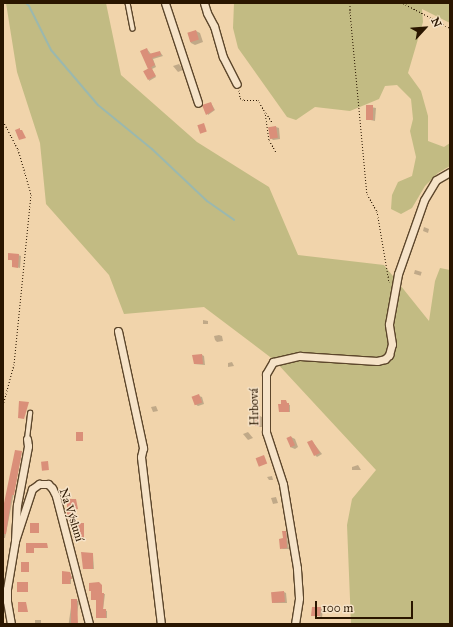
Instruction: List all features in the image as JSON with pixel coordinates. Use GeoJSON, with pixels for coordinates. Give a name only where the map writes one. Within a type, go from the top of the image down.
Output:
{"type":"FeatureCollection","features":[{"type":"Feature","properties":{"kind":"street"},"geometry":{"type":"LineString","coordinates":[[165,3],[198,103]]}},
{"type":"Feature","properties":{"kind":"street"},"geometry":{"type":"LineString","coordinates":[[204,3],[206,13],[214,26],[223,57],[237,84]]}},
{"type":"Feature","properties":{"kind":"street","name":"Hrbová"},"geometry":{"type":"LineString","coordinates":[[296,624],[299,598],[297,568],[283,484],[266,432],[266,374],[273,362],[300,356],[377,361],[385,359],[392,350],[390,324],[392,301],[398,274],[424,200],[436,180],[450,172]]}},
{"type":"Feature","properties":{"kind":"street"},"geometry":{"type":"LineString","coordinates":[[118,331],[143,448],[141,457],[161,624]]}},
{"type":"Feature","properties":{"kind":"street"},"geometry":{"type":"LineString","coordinates":[[12,624],[6,601],[15,541],[17,505],[28,446],[26,439]]}},
{"type":"Feature","properties":{"kind":"street","name":"Na Výsluní"},"geometry":{"type":"LineString","coordinates":[[15,541],[32,490],[39,484],[48,484],[52,488],[58,503],[89,624]]}},
{"type":"Feature","properties":{"kind":"lane"},"geometry":{"type":"LineString","coordinates":[[128,3],[133,29]]}},
{"type":"Feature","properties":{"kind":"lane"},"geometry":{"type":"LineString","coordinates":[[26,439],[30,413]]}},
{"type":"Feature","properties":{"kind":"path"},"geometry":{"type":"LineString","coordinates":[[350,3],[367,194],[376,211],[390,286]]}},
{"type":"Feature","properties":{"kind":"path"},"geometry":{"type":"LineString","coordinates":[[403,3],[450,28]]}},
{"type":"Feature","properties":{"kind":"path"},"geometry":{"type":"LineString","coordinates":[[237,84],[240,98],[246,100],[258,100],[272,122]]}},
{"type":"Feature","properties":{"kind":"path"},"geometry":{"type":"LineString","coordinates":[[265,112],[268,136],[276,152]]}},
{"type":"Feature","properties":{"kind":"path"},"geometry":{"type":"LineString","coordinates":[[3,121],[18,150],[31,194],[14,364],[3,405]]}},
{"type":"Feature","properties":{"kind":"shaded area"},"geometry":{"type":"Polygon","coordinates":[[[6,3],[106,3],[121,75],[197,142],[269,187],[298,255],[384,265],[429,321],[435,281],[440,268],[450,270],[450,624],[351,624],[347,525],[352,499],[376,470],[274,360],[204,307],[124,314],[109,275],[46,204],[40,143],[17,72],[6,3]]]}},
{"type":"Feature","properties":{"kind":"shaded area"},"geometry":{"type":"Polygon","coordinates":[[[234,3],[450,3],[450,23],[422,9],[423,22],[408,73],[421,91],[428,116],[428,141],[444,147],[450,143],[450,166],[438,173],[425,186],[412,208],[401,214],[391,209],[392,195],[398,182],[412,176],[416,157],[410,131],[413,119],[411,99],[397,85],[385,86],[379,99],[350,111],[315,107],[296,120],[287,117],[238,48],[233,28],[234,3]]]}},
{"type":"Feature","properties":{"kind":"building"},"geometry":{"type":"Polygon","coordinates":[[[196,30],[199,40],[190,42],[187,33],[196,30]]]}},
{"type":"Feature","properties":{"kind":"building"},"geometry":{"type":"Polygon","coordinates":[[[147,48],[149,54],[160,51],[161,55],[152,58],[155,65],[148,69],[140,51],[147,48]]]}},
{"type":"Feature","properties":{"kind":"building"},"geometry":{"type":"Polygon","coordinates":[[[151,67],[156,76],[148,80],[143,71],[151,67]]]}},
{"type":"Feature","properties":{"kind":"building"},"geometry":{"type":"Polygon","coordinates":[[[211,102],[214,110],[206,115],[202,105],[211,102]]]}},
{"type":"Feature","properties":{"kind":"building"},"geometry":{"type":"Polygon","coordinates":[[[366,105],[373,105],[373,120],[366,120],[366,105]]]}},
{"type":"Feature","properties":{"kind":"building"},"geometry":{"type":"Polygon","coordinates":[[[204,123],[207,132],[200,134],[197,125],[204,123]]]}},
{"type":"Feature","properties":{"kind":"building"},"geometry":{"type":"Polygon","coordinates":[[[276,126],[278,138],[270,139],[268,127],[276,126]]]}},
{"type":"Feature","properties":{"kind":"building"},"geometry":{"type":"Polygon","coordinates":[[[20,128],[26,138],[19,140],[15,130],[20,128]]]}},
{"type":"Feature","properties":{"kind":"building"},"geometry":{"type":"Polygon","coordinates":[[[8,253],[19,254],[18,268],[12,267],[12,260],[8,260],[8,253]]]}},
{"type":"Feature","properties":{"kind":"building"},"geometry":{"type":"Polygon","coordinates":[[[202,354],[203,364],[194,364],[192,355],[202,354]]]}},
{"type":"Feature","properties":{"kind":"building"},"geometry":{"type":"Polygon","coordinates":[[[199,394],[202,402],[195,405],[192,397],[199,394]]]}},
{"type":"Feature","properties":{"kind":"building"},"geometry":{"type":"Polygon","coordinates":[[[281,400],[286,400],[287,403],[289,403],[289,412],[279,412],[278,404],[281,404],[281,400]]]}},
{"type":"Feature","properties":{"kind":"building"},"geometry":{"type":"Polygon","coordinates":[[[19,401],[29,402],[24,419],[18,418],[19,401]]]}},
{"type":"Feature","properties":{"kind":"building"},"geometry":{"type":"Polygon","coordinates":[[[255,415],[260,415],[260,426],[255,426],[255,415]]]}},
{"type":"Feature","properties":{"kind":"building"},"geometry":{"type":"Polygon","coordinates":[[[76,432],[83,432],[83,441],[76,441],[76,432]]]}},
{"type":"Feature","properties":{"kind":"building"},"geometry":{"type":"Polygon","coordinates":[[[291,436],[295,445],[290,447],[286,438],[291,436]]]}},
{"type":"Feature","properties":{"kind":"building"},"geometry":{"type":"Polygon","coordinates":[[[312,440],[320,453],[314,456],[307,442],[312,440]]]}},
{"type":"Feature","properties":{"kind":"building"},"geometry":{"type":"Polygon","coordinates":[[[15,450],[22,451],[14,495],[12,495],[6,534],[3,534],[3,508],[15,450]]]}},
{"type":"Feature","properties":{"kind":"building"},"geometry":{"type":"Polygon","coordinates":[[[264,455],[267,463],[259,467],[256,458],[264,455]]]}},
{"type":"Feature","properties":{"kind":"building"},"geometry":{"type":"Polygon","coordinates":[[[48,461],[49,470],[42,471],[41,462],[48,461]]]}},
{"type":"Feature","properties":{"kind":"building"},"geometry":{"type":"Polygon","coordinates":[[[67,499],[76,499],[78,509],[73,510],[74,519],[67,519],[67,499]]]}},
{"type":"Feature","properties":{"kind":"building"},"geometry":{"type":"Polygon","coordinates":[[[30,523],[39,523],[39,533],[30,533],[30,523]]]}},
{"type":"Feature","properties":{"kind":"building"},"geometry":{"type":"Polygon","coordinates":[[[73,523],[84,523],[84,538],[73,538],[73,523]]]}},
{"type":"Feature","properties":{"kind":"building"},"geometry":{"type":"Polygon","coordinates":[[[282,531],[286,531],[287,548],[280,549],[279,539],[283,538],[282,531]]]}},
{"type":"Feature","properties":{"kind":"building"},"geometry":{"type":"Polygon","coordinates":[[[26,543],[47,543],[48,548],[34,548],[34,553],[26,553],[26,543]]]}},
{"type":"Feature","properties":{"kind":"building"},"geometry":{"type":"Polygon","coordinates":[[[81,552],[93,553],[93,569],[83,569],[81,552]]]}},
{"type":"Feature","properties":{"kind":"building"},"geometry":{"type":"Polygon","coordinates":[[[21,562],[29,562],[29,572],[21,572],[21,562]]]}},
{"type":"Feature","properties":{"kind":"building"},"geometry":{"type":"Polygon","coordinates":[[[62,571],[70,572],[72,579],[70,579],[70,584],[62,584],[62,571]]]}},
{"type":"Feature","properties":{"kind":"building"},"geometry":{"type":"Polygon","coordinates":[[[17,582],[28,582],[28,592],[17,592],[17,582]]]}},
{"type":"Feature","properties":{"kind":"building"},"geometry":{"type":"Polygon","coordinates":[[[99,582],[102,585],[102,593],[104,593],[103,609],[106,609],[106,618],[96,618],[96,600],[91,600],[91,591],[89,591],[89,583],[99,582]]]}},
{"type":"Feature","properties":{"kind":"building"},"geometry":{"type":"Polygon","coordinates":[[[284,591],[285,602],[272,603],[271,592],[284,591]]]}},
{"type":"Feature","properties":{"kind":"building"},"geometry":{"type":"Polygon","coordinates":[[[71,599],[77,599],[78,624],[71,624],[71,599]]]}},
{"type":"Feature","properties":{"kind":"building"},"geometry":{"type":"Polygon","coordinates":[[[18,602],[26,602],[28,612],[18,612],[18,602]]]}},
{"type":"Feature","properties":{"kind":"building"},"geometry":{"type":"Polygon","coordinates":[[[312,607],[321,607],[320,616],[311,616],[312,607]]]}},
{"type":"Feature","properties":{"kind":"waterway"},"geometry":{"type":"LineString","coordinates":[[26,3],[29,6],[51,50],[98,105],[152,149],[207,201],[234,220]]}}]}
